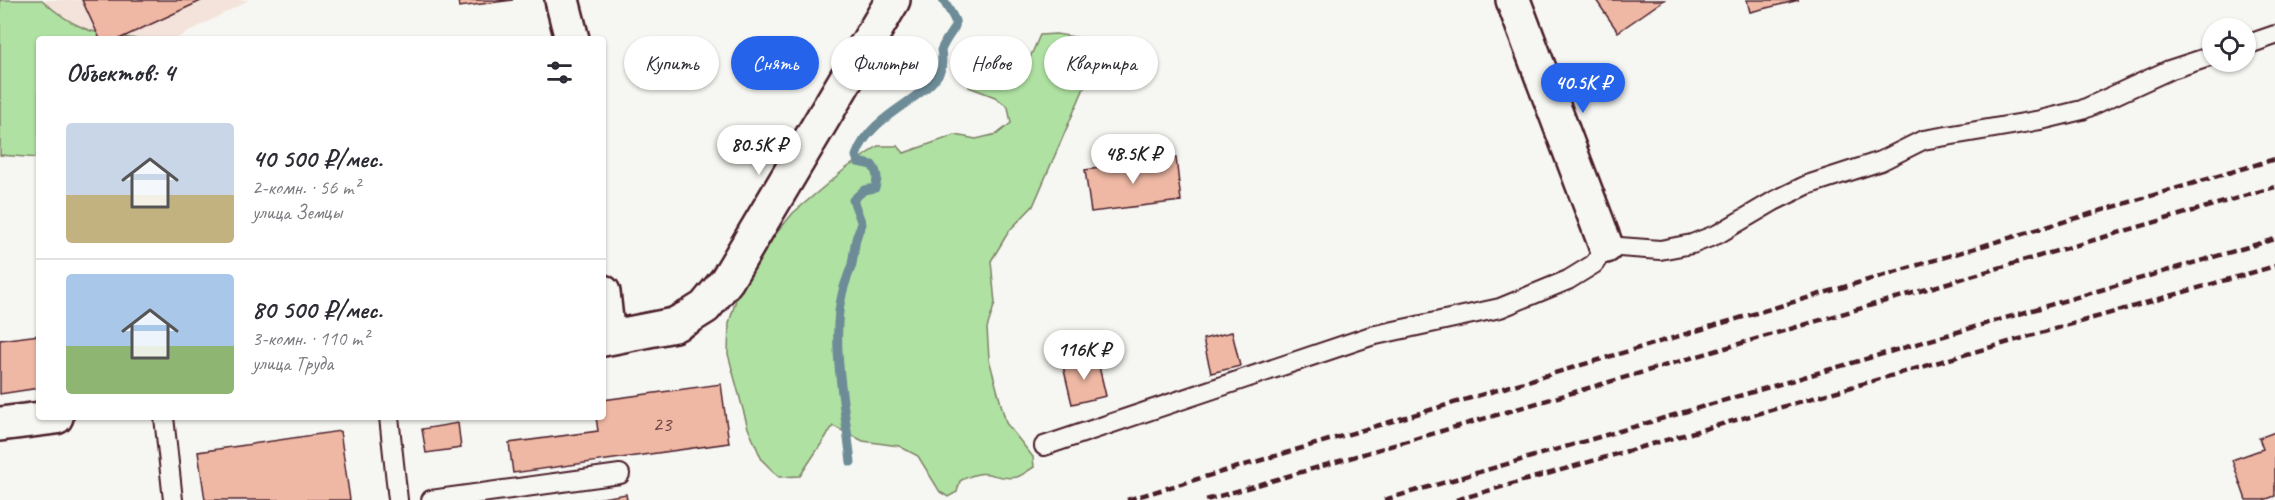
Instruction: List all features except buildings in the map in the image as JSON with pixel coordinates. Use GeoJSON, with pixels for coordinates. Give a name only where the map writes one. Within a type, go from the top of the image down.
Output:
{"type":"FeatureCollection","features":[{"type":"Feature","properties":{"kind":"street"},"geometry":{"type":"LineString","coordinates":[[562,0],[571,36]]}},
{"type":"Feature","properties":{"kind":"street"},"geometry":{"type":"LineString","coordinates":[[606,339],[674,325],[705,308],[727,280],[893,0]]}},
{"type":"Feature","properties":{"kind":"street"},"geometry":{"type":"LineString","coordinates":[[1513,0],[1606,246]]}},
{"type":"Feature","properties":{"kind":"street"},"geometry":{"type":"LineString","coordinates":[[0,424],[36,420]]}},
{"type":"Feature","properties":{"kind":"lane"},"geometry":{"type":"LineString","coordinates":[[2256,42],[2275,35]]}},
{"type":"Feature","properties":{"kind":"lane"},"geometry":{"type":"LineString","coordinates":[[1044,446],[1371,336],[1500,308],[1568,280],[1594,264],[1606,246],[1660,250],[1692,244],[1807,186],[1881,161],[1923,140],[2041,120],[2082,110],[2169,70],[2202,59]]}},
{"type":"Feature","properties":{"kind":"lane"},"geometry":{"type":"LineString","coordinates":[[164,420],[173,500]]}},
{"type":"Feature","properties":{"kind":"lane"},"geometry":{"type":"LineString","coordinates":[[389,420],[398,500]]}},
{"type":"Feature","properties":{"kind":"lane"},"geometry":{"type":"LineString","coordinates":[[431,500],[620,474]]}},
{"type":"Feature","properties":{"kind":"shaded area"},"geometry":{"type":"Polygon","coordinates":[[[0,0],[249,0],[181,36],[36,36],[0,0]]]}},
{"type":"Feature","properties":{"kind":"green space"},"geometry":{"type":"Polygon","coordinates":[[[0,0],[42,0],[75,24],[115,36],[36,36],[36,158],[0,155],[0,0]]]}},
{"type":"Feature","properties":{"kind":"green space"},"geometry":{"type":"Polygon","coordinates":[[[1040,35],[1068,36],[1044,36],[1044,90],[1083,90],[1033,206],[1009,231],[991,261],[995,303],[987,328],[989,359],[1006,423],[1033,457],[1034,467],[1017,477],[985,474],[970,476],[960,481],[957,492],[948,497],[940,492],[918,456],[899,446],[863,441],[833,426],[800,476],[779,477],[762,460],[748,428],[728,354],[729,323],[744,273],[793,213],[845,169],[878,146],[898,146],[904,153],[955,135],[976,139],[997,134],[1011,123],[1008,107],[995,97],[977,90],[1032,90],[1032,53],[1040,35]]]}},
{"type":"Feature","properties":{"kind":"waterway"},"geometry":{"type":"LineString","coordinates":[[851,462],[838,355],[839,313],[856,239],[862,224],[853,200],[864,190],[875,188],[877,179],[872,165],[858,162],[856,156],[863,141],[874,128],[925,89],[941,69],[941,50],[955,26],[954,17],[943,0]]}},
{"type":"Feature","properties":{"kind":"railway"},"geometry":{"type":"LineString","coordinates":[[1127,500],[2275,159]]}},
{"type":"Feature","properties":{"kind":"railway"},"geometry":{"type":"LineString","coordinates":[[1206,500],[2275,187]]}},
{"type":"Feature","properties":{"kind":"railway"},"geometry":{"type":"LineString","coordinates":[[1384,500],[2275,239]]}},
{"type":"Feature","properties":{"kind":"railway"},"geometry":{"type":"LineString","coordinates":[[1456,500],[2275,266]]}}]}
